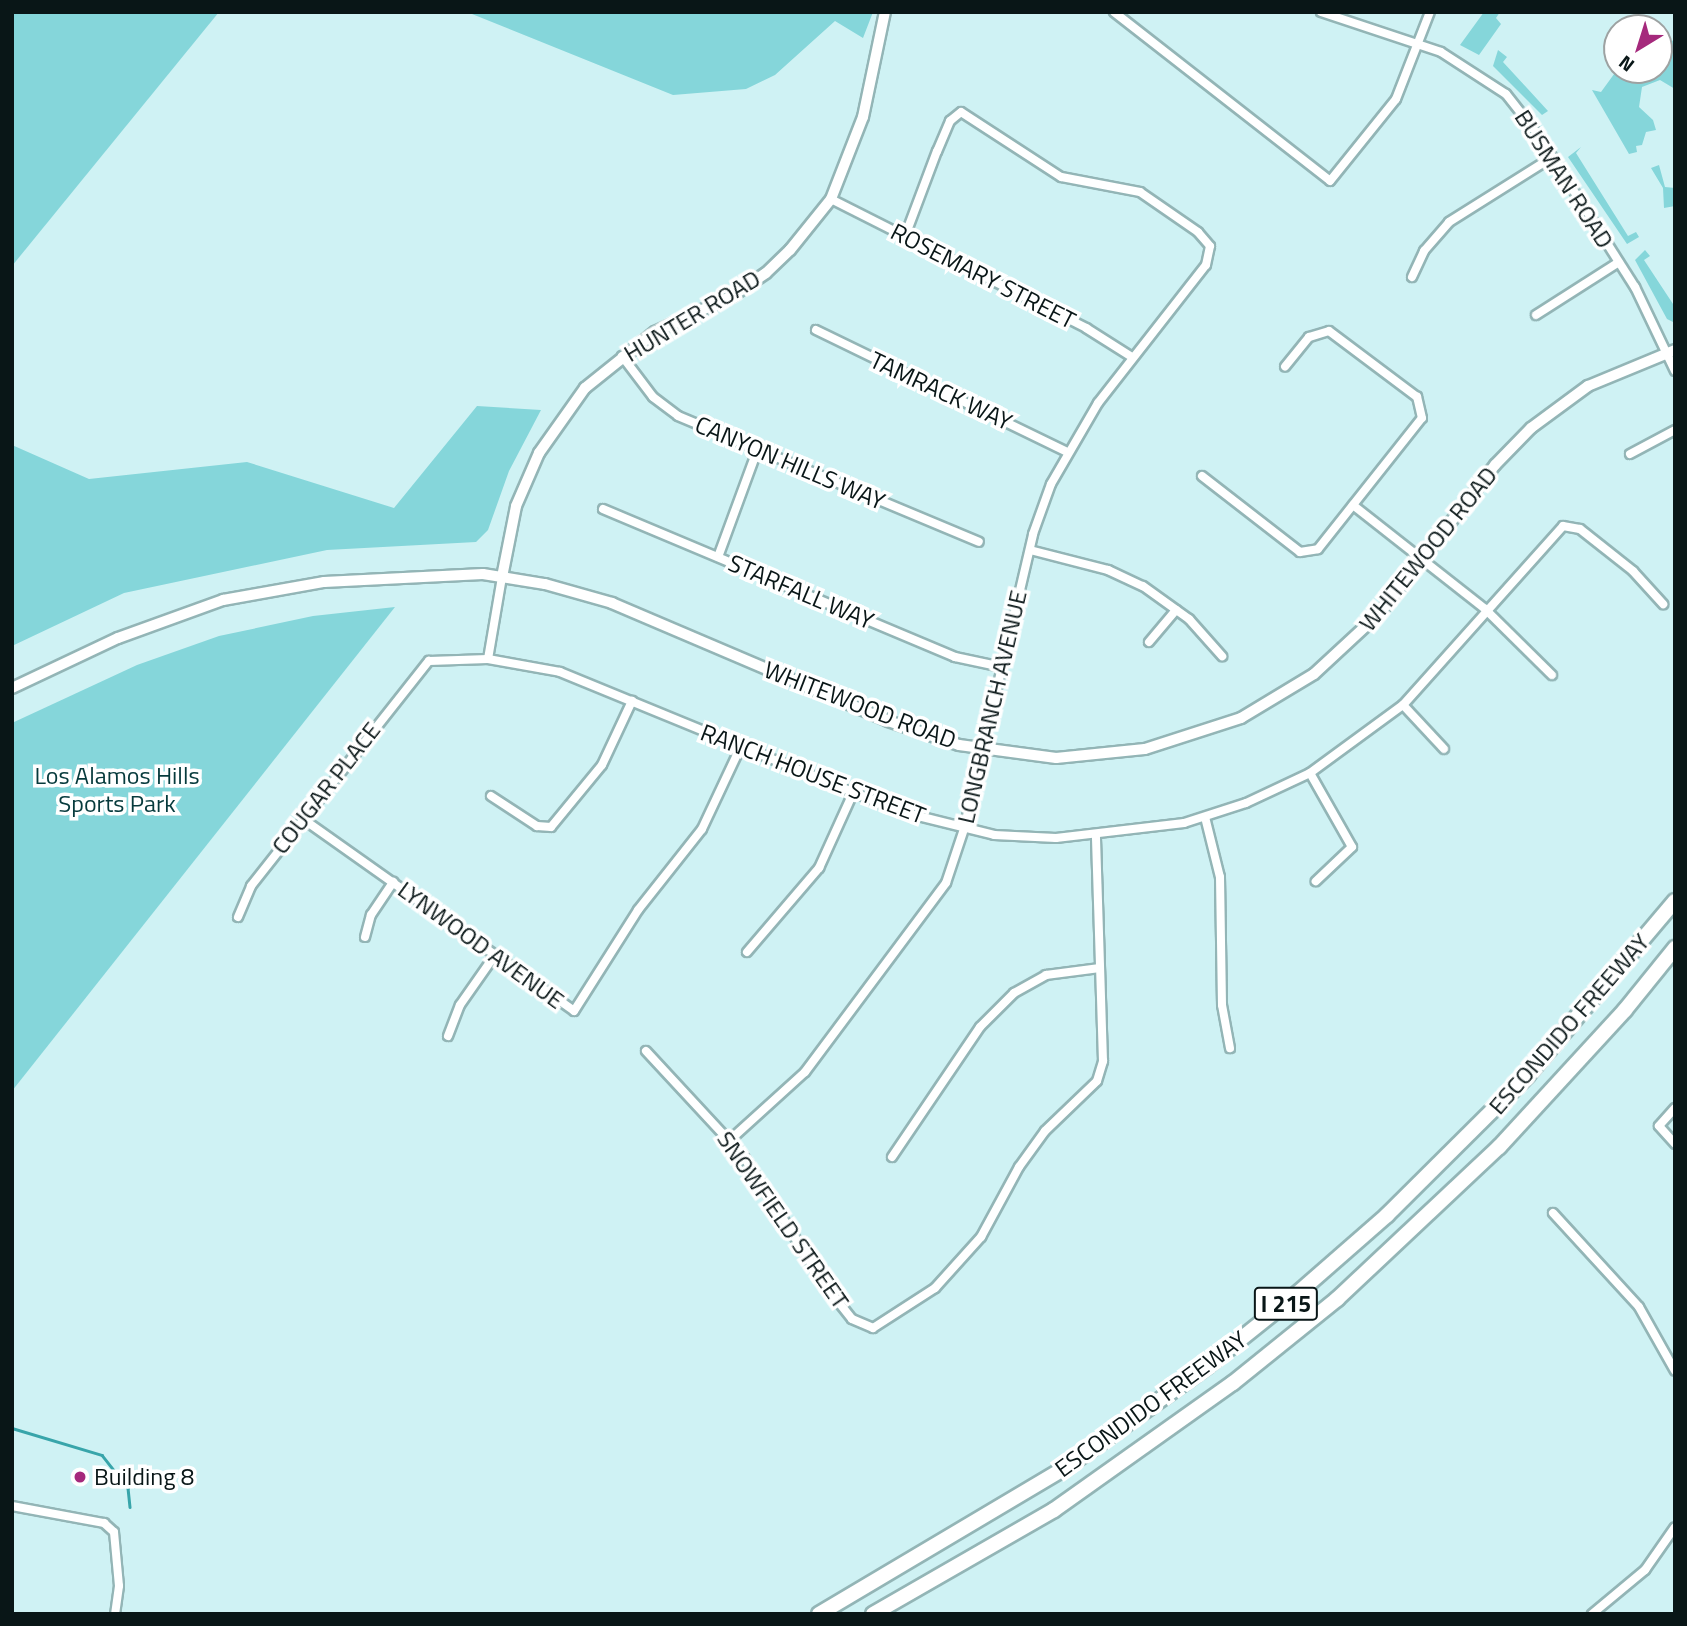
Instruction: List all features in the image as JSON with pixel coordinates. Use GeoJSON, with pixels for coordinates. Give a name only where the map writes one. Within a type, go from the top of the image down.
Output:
{"type":"FeatureCollection","features":[{"type":"Feature","properties":{"kind":"highway","name":"ESCONDIDO FREEWAY"},"geometry":{"type":"LineString","coordinates":[[819,1614],[1062,1470],[1207,1366],[1298,1293],[1387,1215],[1527,1076],[1675,901]]}},
{"type":"Feature","properties":{"kind":"highway","name":"ESCONDIDO FREEWAY"},"geometry":{"type":"LineString","coordinates":[[873,1614],[1054,1510],[1233,1383],[1337,1299],[1499,1147],[1625,1010],[1675,948]]}},
{"type":"Feature","properties":{"kind":"main road","name":"HUNTER ROAD"},"geometry":{"type":"LineString","coordinates":[[502,576],[516,506],[539,453],[585,388],[655,332],[732,296],[766,273],[790,250],[831,199],[859,128],[885,12]]}},
{"type":"Feature","properties":{"kind":"main road","name":"WHITEWOOD ROAD"},"geometry":{"type":"LineString","coordinates":[[12,688],[118,638],[223,600],[324,582],[460,574],[502,576],[612,603],[898,725],[983,750],[1056,758],[1113,754],[1179,741],[1241,718],[1288,692],[1336,657],[1381,612],[1495,465],[1531,428],[1588,386],[1671,351]]}},
{"type":"Feature","properties":{"kind":"street"},"geometry":{"type":"LineString","coordinates":[[1114,12],[1330,181],[1396,99],[1430,12]]}},
{"type":"Feature","properties":{"kind":"street","name":"BUSMAN ROAD"},"geometry":{"type":"LineString","coordinates":[[1321,12],[1419,44],[1462,63],[1506,94],[1619,262],[1671,351],[1675,371]]}},
{"type":"Feature","properties":{"kind":"street","name":"LONGBRANCH AVENUE"},"geometry":{"type":"LineString","coordinates":[[730,1140],[805,1072],[946,883],[964,829],[1030,550],[1051,484],[1067,452],[1132,357],[1206,265],[1210,246],[1198,232],[1140,192],[1061,177],[961,112],[950,121],[905,236]]}},
{"type":"Feature","properties":{"kind":"street"},"geometry":{"type":"LineString","coordinates":[[1412,277],[1424,251],[1449,222],[1551,158]]}},
{"type":"Feature","properties":{"kind":"street","name":"ROSEMARY STREET"},"geometry":{"type":"LineString","coordinates":[[831,199],[1086,328],[1132,357]]}},
{"type":"Feature","properties":{"kind":"street"},"geometry":{"type":"LineString","coordinates":[[1536,315],[1619,262]]}},
{"type":"Feature","properties":{"kind":"street","name":"TAMRACK WAY"},"geometry":{"type":"LineString","coordinates":[[816,330],[1067,452]]}},
{"type":"Feature","properties":{"kind":"street"},"geometry":{"type":"LineString","coordinates":[[1202,476],[1300,552],[1318,549],[1422,418],[1417,397],[1329,331],[1309,337],[1285,367]]}},
{"type":"Feature","properties":{"kind":"street","name":"CANYON HILLS WAY"},"geometry":{"type":"LineString","coordinates":[[622,356],[653,397],[678,416],[979,542]]}},
{"type":"Feature","properties":{"kind":"street"},"geometry":{"type":"LineString","coordinates":[[1630,454],[1675,430]]}},
{"type":"Feature","properties":{"kind":"street"},"geometry":{"type":"LineString","coordinates":[[718,557],[757,451]]}},
{"type":"Feature","properties":{"kind":"street"},"geometry":{"type":"LineString","coordinates":[[1353,506],[1485,609],[1552,675]]}},
{"type":"Feature","properties":{"kind":"street","name":"STARFALL WAY"},"geometry":{"type":"LineString","coordinates":[[603,509],[955,657],[1002,667]]}},
{"type":"Feature","properties":{"kind":"street","name":"RANCH HOUSE STREET"},"geometry":{"type":"LineString","coordinates":[[423,665],[429,661],[488,659],[560,672],[853,793],[964,829],[1025,837],[1096,836],[1205,817],[1310,773],[1403,705],[1485,609],[1563,526],[1580,529],[1633,572],[1663,604]]}},
{"type":"Feature","properties":{"kind":"street"},"geometry":{"type":"LineString","coordinates":[[1030,550],[1108,569],[1143,586],[1176,610],[1223,656]]}},
{"type":"Feature","properties":{"kind":"street","name":"HUNTER ROAD"},"geometry":{"type":"LineString","coordinates":[[488,659],[502,576]]}},
{"type":"Feature","properties":{"kind":"street"},"geometry":{"type":"LineString","coordinates":[[1149,642],[1176,610]]}},
{"type":"Feature","properties":{"kind":"street","name":"COUGAR PLACE"},"geometry":{"type":"LineString","coordinates":[[237,917],[251,886],[423,665]]}},
{"type":"Feature","properties":{"kind":"street"},"geometry":{"type":"LineString","coordinates":[[491,796],[537,826],[551,827],[602,765],[632,701]]}},
{"type":"Feature","properties":{"kind":"street"},"geometry":{"type":"LineString","coordinates":[[1403,705],[1444,749]]}},
{"type":"Feature","properties":{"kind":"street","name":"LYNWOOD AVENUE"},"geometry":{"type":"LineString","coordinates":[[303,819],[574,1012],[638,910],[702,829],[741,746]]}},
{"type":"Feature","properties":{"kind":"street"},"geometry":{"type":"LineString","coordinates":[[1310,773],[1352,847],[1316,881]]}},
{"type":"Feature","properties":{"kind":"street"},"geometry":{"type":"LineString","coordinates":[[747,953],[819,868],[853,793]]}},
{"type":"Feature","properties":{"kind":"street"},"geometry":{"type":"LineString","coordinates":[[1205,817],[1220,877],[1222,1005],[1230,1048]]}},
{"type":"Feature","properties":{"kind":"street"},"geometry":{"type":"LineString","coordinates":[[892,1157],[980,1027],[1014,993],[1046,975],[1100,968],[1096,836]]}},
{"type":"Feature","properties":{"kind":"street"},"geometry":{"type":"LineString","coordinates":[[365,937],[371,915],[393,882]]}},
{"type":"Feature","properties":{"kind":"street"},"geometry":{"type":"LineString","coordinates":[[448,1036],[460,1005],[495,955]]}},
{"type":"Feature","properties":{"kind":"street","name":"SNOWFIELD STREET"},"geometry":{"type":"LineString","coordinates":[[646,1051],[730,1140],[825,1285],[852,1319],[873,1328],[935,1288],[981,1237],[1019,1167],[1045,1131],[1097,1081],[1103,1060],[1100,968]]}},
{"type":"Feature","properties":{"kind":"street"},"geometry":{"type":"LineString","coordinates":[[1675,1108],[1660,1126],[1675,1144]]}},
{"type":"Feature","properties":{"kind":"street"},"geometry":{"type":"LineString","coordinates":[[1552,1213],[1639,1307],[1674,1367]]}},
{"type":"Feature","properties":{"kind":"street"},"geometry":{"type":"LineString","coordinates":[[12,1506],[104,1523],[114,1532],[119,1586],[115,1614]]}},
{"type":"Feature","properties":{"kind":"street"},"geometry":{"type":"LineString","coordinates":[[1592,1614],[1645,1570],[1675,1527]]}},
{"type":"Feature","properties":{"kind":"green space"},"geometry":{"type":"Polygon","coordinates":[[[12,12],[219,12],[12,266],[12,12]]]}},
{"type":"Feature","properties":{"kind":"green space"},"geometry":{"type":"Polygon","coordinates":[[[467,12],[873,12],[863,38],[835,21],[775,75],[746,89],[673,95],[467,12]]]}},
{"type":"Feature","properties":{"kind":"green space"},"geometry":{"type":"Polygon","coordinates":[[[1484,12],[1500,12],[1496,18],[1501,24],[1479,55],[1460,45],[1484,12]]]}},
{"type":"Feature","properties":{"kind":"green space"},"geometry":{"type":"Polygon","coordinates":[[[1673,40],[1675,89],[1667,84],[1673,84],[1673,40]]]}},
{"type":"Feature","properties":{"kind":"green space"},"geometry":{"type":"Polygon","coordinates":[[[1498,50],[1507,57],[1503,62],[1548,111],[1542,115],[1493,66],[1498,50]]]}},
{"type":"Feature","properties":{"kind":"green space"},"geometry":{"type":"Polygon","coordinates":[[[1607,84],[1650,84],[1642,87],[1639,107],[1653,120],[1656,130],[1646,132],[1642,145],[1636,146],[1637,152],[1629,154],[1592,90],[1601,92],[1607,84]]]}},
{"type":"Feature","properties":{"kind":"green space"},"geometry":{"type":"Polygon","coordinates":[[[1581,147],[1576,153],[1628,236],[1636,232],[1639,237],[1627,244],[1568,157],[1581,147]]]}},
{"type":"Feature","properties":{"kind":"green space"},"geometry":{"type":"Polygon","coordinates":[[[1659,165],[1665,187],[1675,188],[1675,206],[1664,208],[1663,188],[1651,168],[1659,165]]]}},
{"type":"Feature","properties":{"kind":"green space"},"geometry":{"type":"Polygon","coordinates":[[[1645,250],[1650,256],[1644,260],[1675,307],[1675,323],[1667,319],[1635,260],[1645,250]]]}},
{"type":"Feature","properties":{"kind":"green space"},"geometry":{"type":"Polygon","coordinates":[[[477,406],[541,410],[509,471],[488,530],[476,542],[327,550],[124,593],[12,646],[12,445],[89,479],[247,462],[394,508],[477,406]]]}},
{"type":"Feature","properties":{"kind":"green space","name":"Los Alamos Hills Sports Park"},"geometry":{"type":"Polygon","coordinates":[[[395,607],[12,1091],[12,723],[137,665],[219,636],[313,616],[395,607]]]}},
{"type":"Feature","properties":{"kind":"waterway"},"geometry":{"type":"LineString","coordinates":[[12,1428],[102,1455],[128,1488],[130,1507]]}},
{"type":"Feature","properties":{"kind":"place","name":"Building 8"},"geometry":{"type":"Point","coordinates":[80,1477]}}]}
